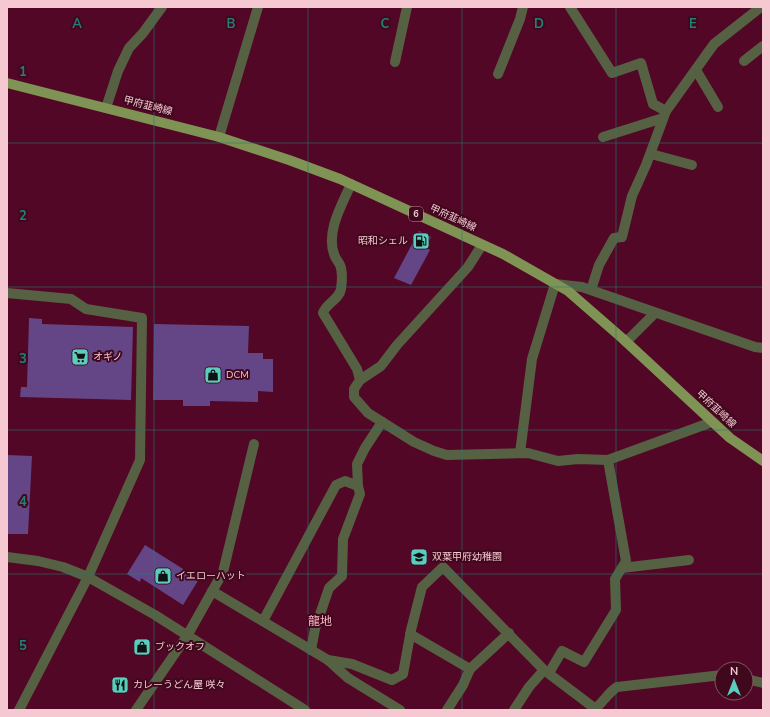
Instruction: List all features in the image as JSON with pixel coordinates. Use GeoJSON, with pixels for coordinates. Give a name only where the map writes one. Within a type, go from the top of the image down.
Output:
{"type":"FeatureCollection","features":[{"type":"Feature","properties":{"kind":"main road","name":"甲府韮崎線"},"geometry":{"type":"LineString","coordinates":[[7,83],[219,137],[289,160],[351,184],[503,254],[568,291],[626,342],[730,438],[763,462]]}},
{"type":"Feature","properties":{"kind":"street"},"geometry":{"type":"LineString","coordinates":[[106,108],[118,71],[129,48],[143,33],[162,7]]}},
{"type":"Feature","properties":{"kind":"street"},"geometry":{"type":"LineString","coordinates":[[219,137],[258,7]]}},
{"type":"Feature","properties":{"kind":"street"},"geometry":{"type":"LineString","coordinates":[[395,62],[407,7]]}},
{"type":"Feature","properties":{"kind":"street"},"geometry":{"type":"LineString","coordinates":[[498,74],[520,19],[523,7]]}},
{"type":"Feature","properties":{"kind":"street"},"geometry":{"type":"LineString","coordinates":[[570,7],[612,73],[641,63],[653,104],[665,115]]}},
{"type":"Feature","properties":{"kind":"street"},"geometry":{"type":"LineString","coordinates":[[590,290],[599,264],[614,238],[622,237],[632,196],[665,115],[714,44],[761,7]]}},
{"type":"Feature","properties":{"kind":"street"},"geometry":{"type":"LineString","coordinates":[[744,61],[763,46]]}},
{"type":"Feature","properties":{"kind":"street"},"geometry":{"type":"LineString","coordinates":[[696,70],[718,107]]}},
{"type":"Feature","properties":{"kind":"street"},"geometry":{"type":"LineString","coordinates":[[603,137],[665,115]]}},
{"type":"Feature","properties":{"kind":"street"},"geometry":{"type":"LineString","coordinates":[[650,154],[692,165]]}},
{"type":"Feature","properties":{"kind":"street"},"geometry":{"type":"LineString","coordinates":[[351,184],[336,218],[332,244],[334,255],[340,265],[342,273],[341,291],[338,297],[324,308],[323,313],[357,369],[360,380]]}},
{"type":"Feature","properties":{"kind":"street"},"geometry":{"type":"LineString","coordinates":[[482,245],[468,267],[397,345],[381,366],[360,380],[354,389],[354,398],[368,413],[414,442],[447,455],[528,452],[558,461],[578,459],[608,460],[712,422]]}},
{"type":"Feature","properties":{"kind":"street"},"geometry":{"type":"LineString","coordinates":[[520,453],[532,358],[555,284],[590,290],[755,347],[763,348]]}},
{"type":"Feature","properties":{"kind":"street"},"geometry":{"type":"LineString","coordinates":[[7,293],[71,299],[86,309],[142,318],[140,460],[88,577],[20,710]]}},
{"type":"Feature","properties":{"kind":"street"},"geometry":{"type":"LineString","coordinates":[[626,342],[655,313]]}},
{"type":"Feature","properties":{"kind":"street"},"geometry":{"type":"LineString","coordinates":[[311,650],[315,629],[329,588],[342,576],[343,539],[360,494],[358,486],[358,464],[364,448],[382,422]]}},
{"type":"Feature","properties":{"kind":"street"},"geometry":{"type":"LineString","coordinates":[[136,710],[187,636],[222,572],[254,444]]}},
{"type":"Feature","properties":{"kind":"street"},"geometry":{"type":"LineString","coordinates":[[514,710],[528,687],[547,671],[562,651],[584,662],[616,610],[614,580],[626,561],[608,460]]}},
{"type":"Feature","properties":{"kind":"street"},"geometry":{"type":"LineString","coordinates":[[262,621],[336,485],[345,481],[358,486]]}},
{"type":"Feature","properties":{"kind":"street"},"geometry":{"type":"LineString","coordinates":[[7,557],[63,568],[88,577],[156,615],[305,710]]}},
{"type":"Feature","properties":{"kind":"street"},"geometry":{"type":"LineString","coordinates":[[622,568],[689,560]]}},
{"type":"Feature","properties":{"kind":"street"},"geometry":{"type":"LineString","coordinates":[[328,660],[352,664],[392,680],[403,674],[410,634],[422,586],[443,567],[547,671],[597,709],[605,700],[608,692],[617,687],[714,676]]}},
{"type":"Feature","properties":{"kind":"street"},"geometry":{"type":"LineString","coordinates":[[212,591],[328,660],[348,678],[400,710]]}},
{"type":"Feature","properties":{"kind":"street"},"geometry":{"type":"LineString","coordinates":[[447,710],[463,685],[470,669],[508,633]]}},
{"type":"Feature","properties":{"kind":"street"},"geometry":{"type":"LineString","coordinates":[[410,634],[470,669]]}},
{"type":"Feature","properties":{"kind":"building"},"geometry":{"type":"Polygon","coordinates":[[[419,231],[431,237],[426,248],[430,250],[411,285],[394,278],[419,231]]]}},
{"type":"Feature","properties":{"kind":"building","name":"オギノ"},"geometry":{"type":"Polygon","coordinates":[[[29,318],[42,319],[42,324],[133,327],[131,400],[20,397],[21,387],[27,387],[29,318]]]}},
{"type":"Feature","properties":{"kind":"building","name":"DCM"},"geometry":{"type":"Polygon","coordinates":[[[154,324],[249,326],[248,353],[263,353],[263,359],[273,359],[273,392],[258,391],[258,402],[210,401],[210,406],[183,406],[183,400],[153,400],[154,324]]]}},
{"type":"Feature","properties":{"kind":"building"},"geometry":{"type":"Polygon","coordinates":[[[7,455],[32,456],[28,534],[7,534],[7,455]]]}},
{"type":"Feature","properties":{"kind":"building","name":"イエローハット"},"geometry":{"type":"Polygon","coordinates":[[[145,545],[199,579],[183,605],[141,578],[140,582],[127,574],[145,545]]]}},
{"type":"Feature","properties":{"kind":"place","name":"昭和シェル"},"geometry":{"type":"Point","coordinates":[421,241]}},
{"type":"Feature","properties":{"kind":"place","name":"オギノ"},"geometry":{"type":"Point","coordinates":[80,357]}},
{"type":"Feature","properties":{"kind":"place","name":"DCM"},"geometry":{"type":"Point","coordinates":[213,375]}},
{"type":"Feature","properties":{"kind":"place","name":"双葉甲府幼稚園"},"geometry":{"type":"Point","coordinates":[419,557]}},
{"type":"Feature","properties":{"kind":"place","name":"イエローハット"},"geometry":{"type":"Point","coordinates":[163,576]}},
{"type":"Feature","properties":{"kind":"place","name":"ブックオフ"},"geometry":{"type":"Point","coordinates":[142,647]}},
{"type":"Feature","properties":{"kind":"place","name":"カレーうどん屋 咲々"},"geometry":{"type":"Point","coordinates":[120,685]}},
{"type":"Feature","properties":{"kind":"district","name":"龍地"},"geometry":{"type":"Point","coordinates":[320,621]}}]}
